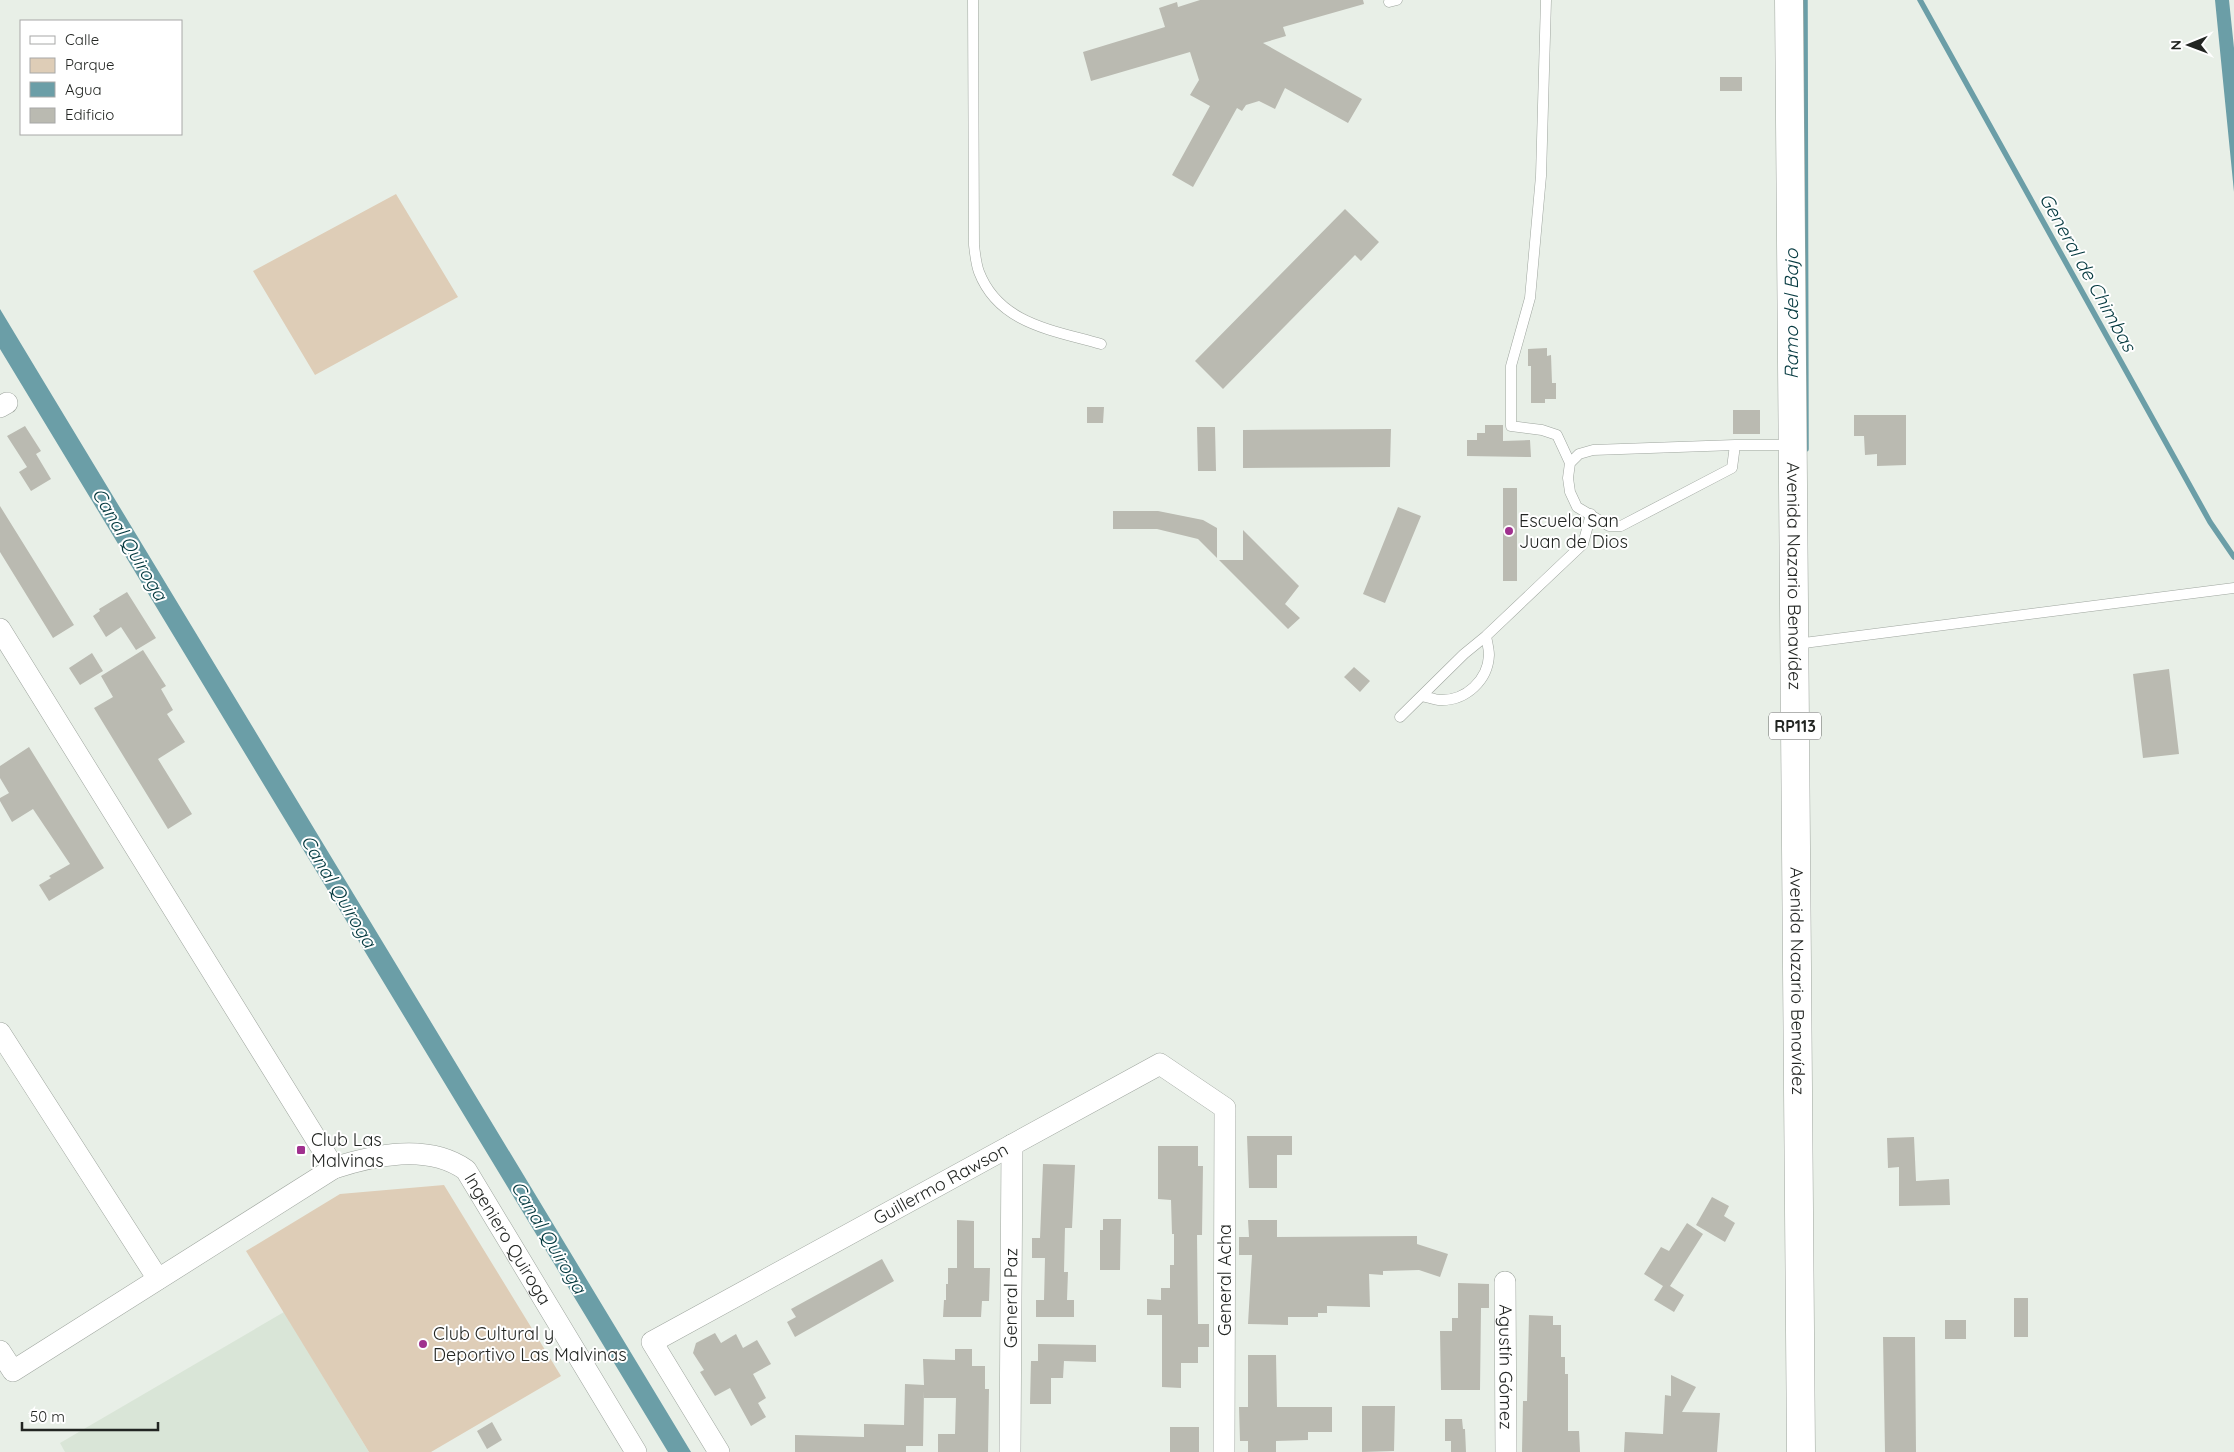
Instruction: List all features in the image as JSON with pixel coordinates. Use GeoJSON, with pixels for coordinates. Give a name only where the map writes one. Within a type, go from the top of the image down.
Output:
{"type":"FeatureCollection","features":[{"type":"Feature","properties":{"kind":"main road","name":"Avenida Nazario Benavídez"},"geometry":{"type":"LineString","coordinates":[[1789,0],[1801,1452]]}},
{"type":"Feature","properties":{"kind":"street"},"geometry":{"type":"LineString","coordinates":[[0,629],[334,1168]]}},
{"type":"Feature","properties":{"kind":"street"},"geometry":{"type":"LineString","coordinates":[[0,1033],[158,1279]]}},
{"type":"Feature","properties":{"kind":"street","name":"Guillermo Rawson"},"geometry":{"type":"LineString","coordinates":[[719,1452],[652,1342],[1160,1064],[1225,1108]]}},
{"type":"Feature","properties":{"kind":"street","name":"General Acha"},"geometry":{"type":"LineString","coordinates":[[1224,1452],[1225,1108]]}},
{"type":"Feature","properties":{"kind":"street","name":"General Paz"},"geometry":{"type":"LineString","coordinates":[[1010,1452],[1012,1145]]}},
{"type":"Feature","properties":{"kind":"street","name":"Ingeniero Quiroga"},"geometry":{"type":"LineString","coordinates":[[0,1351],[13,1371],[334,1168],[375,1157],[419,1155],[445,1159],[466,1170],[636,1452]]}},
{"type":"Feature","properties":{"kind":"street","name":"Agustín Gómez"},"geometry":{"type":"LineString","coordinates":[[1505,1282],[1506,1452]]}},
{"type":"Feature","properties":{"kind":"lane"},"geometry":{"type":"LineString","coordinates":[[973,0],[974,246],[978,271],[989,292],[1004,308],[1024,321],[1100,344]]}},
{"type":"Feature","properties":{"kind":"lane"},"geometry":{"type":"LineString","coordinates":[[1546,0],[1539,195],[1530,298],[1511,366],[1511,426],[1542,430],[1556,436],[1570,463],[1568,478],[1570,492],[1577,507],[1609,526],[1621,526],[1732,468],[1736,445]]}},
{"type":"Feature","properties":{"kind":"lane"},"geometry":{"type":"LineString","coordinates":[[1570,463],[1579,454],[1593,450],[1793,444]]}},
{"type":"Feature","properties":{"kind":"lane"},"geometry":{"type":"LineString","coordinates":[[1400,717],[1464,654],[1486,636],[1583,544],[1591,514]]}},
{"type":"Feature","properties":{"kind":"lane"},"geometry":{"type":"LineString","coordinates":[[1795,645],[2234,588]]}},
{"type":"Feature","properties":{"kind":"lane"},"geometry":{"type":"LineString","coordinates":[[1422,696],[1440,700],[1458,698],[1474,688],[1485,673],[1489,654],[1486,636]]}},
{"type":"Feature","properties":{"kind":"shaded area"},"geometry":{"type":"Polygon","coordinates":[[[284,1312],[369,1452],[65,1452],[60,1443],[284,1312]]]}},
{"type":"Feature","properties":{"kind":"green space"},"geometry":{"type":"Polygon","coordinates":[[[396,194],[458,297],[315,375],[253,271],[396,194]]]}},
{"type":"Feature","properties":{"kind":"green space","name":"Club Cultural y Deportivo Las Malvinas"},"geometry":{"type":"Polygon","coordinates":[[[444,1185],[561,1376],[431,1452],[369,1452],[246,1251],[340,1194],[444,1185]]]}},
{"type":"Feature","properties":{"kind":"water"},"geometry":{"type":"Polygon","coordinates":[[[2215,0],[2229,0],[2234,48],[2234,192],[2215,0]]]}},
{"type":"Feature","properties":{"kind":"water","name":"Canal Quiroga"},"geometry":{"type":"Polygon","coordinates":[[[0,309],[691,1452],[668,1452],[0,349],[0,309]]]}},
{"type":"Feature","properties":{"kind":"building"},"geometry":{"type":"Polygon","coordinates":[[[1200,0],[1363,0],[1364,4],[1283,27],[1286,36],[1263,43],[1362,99],[1348,123],[1285,88],[1275,109],[1259,101],[1246,105],[1242,111],[1237,108],[1193,187],[1172,175],[1210,106],[1190,95],[1199,80],[1190,52],[1091,81],[1083,52],[1165,27],[1159,8],[1177,2],[1178,7],[1200,0]]]}},
{"type":"Feature","properties":{"kind":"building"},"geometry":{"type":"Polygon","coordinates":[[[1720,77],[1742,77],[1742,91],[1720,91],[1720,77]]]}},
{"type":"Feature","properties":{"kind":"building"},"geometry":{"type":"Polygon","coordinates":[[[1345,209],[1379,242],[1361,261],[1355,255],[1223,389],[1195,361],[1345,209]]]}},
{"type":"Feature","properties":{"kind":"building"},"geometry":{"type":"Polygon","coordinates":[[[1547,348],[1547,356],[1551,355],[1552,383],[1556,383],[1556,399],[1545,399],[1545,403],[1531,403],[1531,366],[1528,366],[1528,349],[1547,348]]]}},
{"type":"Feature","properties":{"kind":"building"},"geometry":{"type":"Polygon","coordinates":[[[1087,407],[1104,407],[1103,423],[1087,423],[1087,407]]]}},
{"type":"Feature","properties":{"kind":"building"},"geometry":{"type":"Polygon","coordinates":[[[1733,410],[1760,410],[1760,434],[1733,434],[1733,410]]]}},
{"type":"Feature","properties":{"kind":"building"},"geometry":{"type":"Polygon","coordinates":[[[1854,415],[1906,415],[1906,465],[1877,466],[1877,454],[1865,455],[1864,436],[1854,436],[1854,415]]]}},
{"type":"Feature","properties":{"kind":"building"},"geometry":{"type":"Polygon","coordinates":[[[1485,425],[1503,425],[1503,441],[1530,440],[1531,457],[1467,456],[1467,440],[1477,440],[1477,433],[1485,433],[1485,425]]]}},
{"type":"Feature","properties":{"kind":"building"},"geometry":{"type":"Polygon","coordinates":[[[25,426],[41,451],[36,454],[51,479],[31,491],[19,472],[27,467],[7,436],[25,426]]]}},
{"type":"Feature","properties":{"kind":"building"},"geometry":{"type":"Polygon","coordinates":[[[1197,427],[1215,427],[1216,471],[1198,471],[1197,427]]]}},
{"type":"Feature","properties":{"kind":"building"},"geometry":{"type":"Polygon","coordinates":[[[1391,429],[1390,467],[1243,468],[1243,430],[1391,429]]]}},
{"type":"Feature","properties":{"kind":"building"},"geometry":{"type":"Polygon","coordinates":[[[1503,488],[1517,488],[1517,581],[1503,581],[1503,488]]]}},
{"type":"Feature","properties":{"kind":"building"},"geometry":{"type":"Polygon","coordinates":[[[0,506],[74,625],[53,638],[0,552],[0,506]]]}},
{"type":"Feature","properties":{"kind":"building"},"geometry":{"type":"Polygon","coordinates":[[[1398,507],[1421,516],[1385,603],[1363,594],[1398,507]]]}},
{"type":"Feature","properties":{"kind":"building"},"geometry":{"type":"Polygon","coordinates":[[[1113,511],[1158,511],[1203,520],[1217,528],[1217,558],[1198,539],[1157,529],[1113,529],[1113,511]]]}},
{"type":"Feature","properties":{"kind":"building"},"geometry":{"type":"Polygon","coordinates":[[[1243,530],[1299,586],[1285,604],[1300,618],[1288,629],[1219,560],[1243,560],[1243,530]]]}},
{"type":"Feature","properties":{"kind":"building"},"geometry":{"type":"Polygon","coordinates":[[[127,592],[156,638],[136,650],[121,627],[106,637],[93,616],[100,611],[99,609],[127,592]]]}},
{"type":"Feature","properties":{"kind":"building"},"geometry":{"type":"Polygon","coordinates":[[[143,650],[166,686],[161,689],[173,710],[167,714],[185,742],[158,759],[192,814],[168,829],[94,708],[113,697],[101,676],[143,650]]]}},
{"type":"Feature","properties":{"kind":"building"},"geometry":{"type":"Polygon","coordinates":[[[92,653],[103,671],[80,685],[69,668],[92,653]]]}},
{"type":"Feature","properties":{"kind":"building"},"geometry":{"type":"Polygon","coordinates":[[[1354,667],[1370,681],[1360,692],[1344,677],[1354,667]]]}},
{"type":"Feature","properties":{"kind":"building"},"geometry":{"type":"Polygon","coordinates":[[[2169,669],[2179,754],[2143,758],[2133,674],[2169,669]]]}},
{"type":"Feature","properties":{"kind":"building"},"geometry":{"type":"Polygon","coordinates":[[[29,747],[104,868],[49,901],[39,885],[51,878],[49,876],[70,864],[33,809],[12,822],[0,801],[0,798],[9,793],[0,778],[0,766],[29,747]]]}},
{"type":"Feature","properties":{"kind":"building"},"geometry":{"type":"Polygon","coordinates":[[[1247,1136],[1292,1136],[1292,1155],[1277,1155],[1277,1188],[1249,1188],[1247,1136]]]}},
{"type":"Feature","properties":{"kind":"building"},"geometry":{"type":"Polygon","coordinates":[[[1914,1137],[1916,1181],[1949,1179],[1950,1205],[1899,1206],[1899,1167],[1888,1168],[1887,1138],[1914,1137]]]}},
{"type":"Feature","properties":{"kind":"building"},"geometry":{"type":"Polygon","coordinates":[[[1158,1146],[1198,1146],[1198,1166],[1203,1166],[1202,1235],[1197,1235],[1198,1324],[1209,1324],[1209,1347],[1198,1347],[1198,1363],[1181,1363],[1181,1388],[1162,1387],[1162,1315],[1147,1315],[1147,1299],[1161,1300],[1161,1288],[1170,1288],[1170,1265],[1174,1265],[1171,1200],[1158,1199],[1158,1146]]]}},
{"type":"Feature","properties":{"kind":"building"},"geometry":{"type":"Polygon","coordinates":[[[1043,1164],[1075,1165],[1072,1228],[1065,1228],[1064,1272],[1068,1272],[1067,1300],[1074,1300],[1074,1317],[1036,1317],[1036,1300],[1044,1300],[1045,1258],[1032,1258],[1032,1238],[1040,1238],[1043,1164]]]}},
{"type":"Feature","properties":{"kind":"building"},"geometry":{"type":"Polygon","coordinates":[[[1712,1197],[1729,1206],[1724,1216],[1735,1223],[1725,1242],[1696,1225],[1712,1197]]]}},
{"type":"Feature","properties":{"kind":"building"},"geometry":{"type":"Polygon","coordinates":[[[1103,1219],[1121,1219],[1120,1270],[1100,1270],[1100,1230],[1103,1230],[1103,1219]]]}},
{"type":"Feature","properties":{"kind":"building"},"geometry":{"type":"Polygon","coordinates":[[[957,1220],[974,1221],[974,1268],[990,1268],[989,1301],[982,1301],[981,1317],[943,1317],[946,1284],[948,1284],[948,1268],[957,1268],[957,1220]]]}},
{"type":"Feature","properties":{"kind":"building"},"geometry":{"type":"Polygon","coordinates":[[[1248,1220],[1277,1220],[1277,1237],[1417,1236],[1417,1244],[1448,1254],[1440,1277],[1419,1270],[1383,1271],[1383,1275],[1369,1274],[1370,1307],[1327,1306],[1327,1313],[1318,1313],[1318,1317],[1288,1317],[1288,1325],[1248,1324],[1252,1255],[1239,1255],[1239,1237],[1249,1237],[1248,1220]]]}},
{"type":"Feature","properties":{"kind":"building"},"geometry":{"type":"Polygon","coordinates":[[[1687,1223],[1703,1234],[1670,1286],[1684,1295],[1674,1312],[1654,1300],[1663,1286],[1644,1274],[1661,1247],[1669,1251],[1687,1223]]]}},
{"type":"Feature","properties":{"kind":"building"},"geometry":{"type":"Polygon","coordinates":[[[882,1259],[894,1281],[795,1337],[787,1322],[796,1317],[791,1309],[882,1259]]]}},
{"type":"Feature","properties":{"kind":"building"},"geometry":{"type":"Polygon","coordinates":[[[1458,1283],[1489,1284],[1489,1308],[1481,1308],[1480,1390],[1441,1390],[1440,1331],[1452,1331],[1452,1318],[1458,1318],[1458,1283]]]}},
{"type":"Feature","properties":{"kind":"building"},"geometry":{"type":"Polygon","coordinates":[[[2014,1298],[2028,1298],[2028,1337],[2014,1337],[2014,1298]]]}},
{"type":"Feature","properties":{"kind":"building"},"geometry":{"type":"Polygon","coordinates":[[[1529,1315],[1553,1316],[1553,1325],[1561,1325],[1561,1357],[1565,1357],[1565,1374],[1568,1374],[1568,1431],[1579,1431],[1580,1452],[1522,1452],[1523,1401],[1527,1401],[1529,1315]]]}},
{"type":"Feature","properties":{"kind":"building"},"geometry":{"type":"Polygon","coordinates":[[[1945,1320],[1966,1320],[1966,1339],[1945,1339],[1945,1320]]]}},
{"type":"Feature","properties":{"kind":"building"},"geometry":{"type":"Polygon","coordinates":[[[715,1333],[721,1343],[736,1334],[743,1348],[757,1340],[771,1364],[753,1374],[766,1398],[758,1403],[766,1417],[751,1426],[730,1388],[715,1396],[700,1372],[704,1370],[693,1353],[696,1343],[715,1333]]]}},
{"type":"Feature","properties":{"kind":"building"},"geometry":{"type":"Polygon","coordinates":[[[1883,1337],[1915,1337],[1916,1452],[1885,1452],[1883,1337]]]}},
{"type":"Feature","properties":{"kind":"building"},"geometry":{"type":"Polygon","coordinates":[[[1038,1344],[1096,1345],[1096,1362],[1064,1361],[1063,1378],[1051,1378],[1051,1404],[1030,1404],[1031,1361],[1038,1361],[1038,1344]]]}},
{"type":"Feature","properties":{"kind":"building"},"geometry":{"type":"Polygon","coordinates":[[[955,1349],[972,1349],[972,1366],[985,1366],[985,1389],[989,1389],[988,1452],[938,1452],[938,1434],[955,1434],[956,1398],[924,1398],[924,1390],[923,1446],[906,1446],[906,1452],[795,1452],[795,1435],[864,1437],[864,1424],[904,1425],[905,1384],[924,1385],[923,1359],[955,1360],[955,1349]]]}},
{"type":"Feature","properties":{"kind":"building"},"geometry":{"type":"Polygon","coordinates":[[[1248,1355],[1276,1355],[1277,1407],[1332,1407],[1332,1432],[1308,1432],[1308,1440],[1276,1441],[1276,1452],[1248,1452],[1248,1441],[1240,1441],[1239,1407],[1248,1407],[1248,1355]]]}},
{"type":"Feature","properties":{"kind":"building"},"geometry":{"type":"Polygon","coordinates":[[[1671,1375],[1696,1387],[1682,1412],[1720,1413],[1717,1452],[1624,1452],[1625,1432],[1663,1434],[1665,1395],[1671,1396],[1671,1375]]]}},
{"type":"Feature","properties":{"kind":"building"},"geometry":{"type":"Polygon","coordinates":[[[1362,1406],[1395,1406],[1394,1451],[1362,1452],[1362,1406]]]}},
{"type":"Feature","properties":{"kind":"building"},"geometry":{"type":"Polygon","coordinates":[[[1445,1419],[1462,1419],[1463,1429],[1465,1429],[1466,1452],[1451,1452],[1451,1441],[1445,1441],[1445,1419]]]}},
{"type":"Feature","properties":{"kind":"building"},"geometry":{"type":"Polygon","coordinates":[[[492,1422],[502,1440],[487,1449],[477,1431],[492,1422]]]}},
{"type":"Feature","properties":{"kind":"building"},"geometry":{"type":"Polygon","coordinates":[[[1170,1427],[1199,1427],[1199,1452],[1170,1452],[1170,1427]]]}},
{"type":"Feature","properties":{"kind":"waterway","name":"Ramo del Bajo"},"geometry":{"type":"LineString","coordinates":[[1805,0],[1806,449]]}},
{"type":"Feature","properties":{"kind":"waterway","name":"General de Chimbas"},"geometry":{"type":"LineString","coordinates":[[1920,0],[2210,522],[2234,557]]}},
{"type":"Feature","properties":{"kind":"place","name":"Escuela San Juan de Dios"},"geometry":{"type":"Point","coordinates":[1509,531]}},
{"type":"Feature","properties":{"kind":"place","name":"Club Las Malvinas"},"geometry":{"type":"Point","coordinates":[301,1150]}},
{"type":"Feature","properties":{"kind":"place","name":"Club Cultural y Deportivo Las Malvinas"},"geometry":{"type":"Point","coordinates":[423,1344]}}]}
